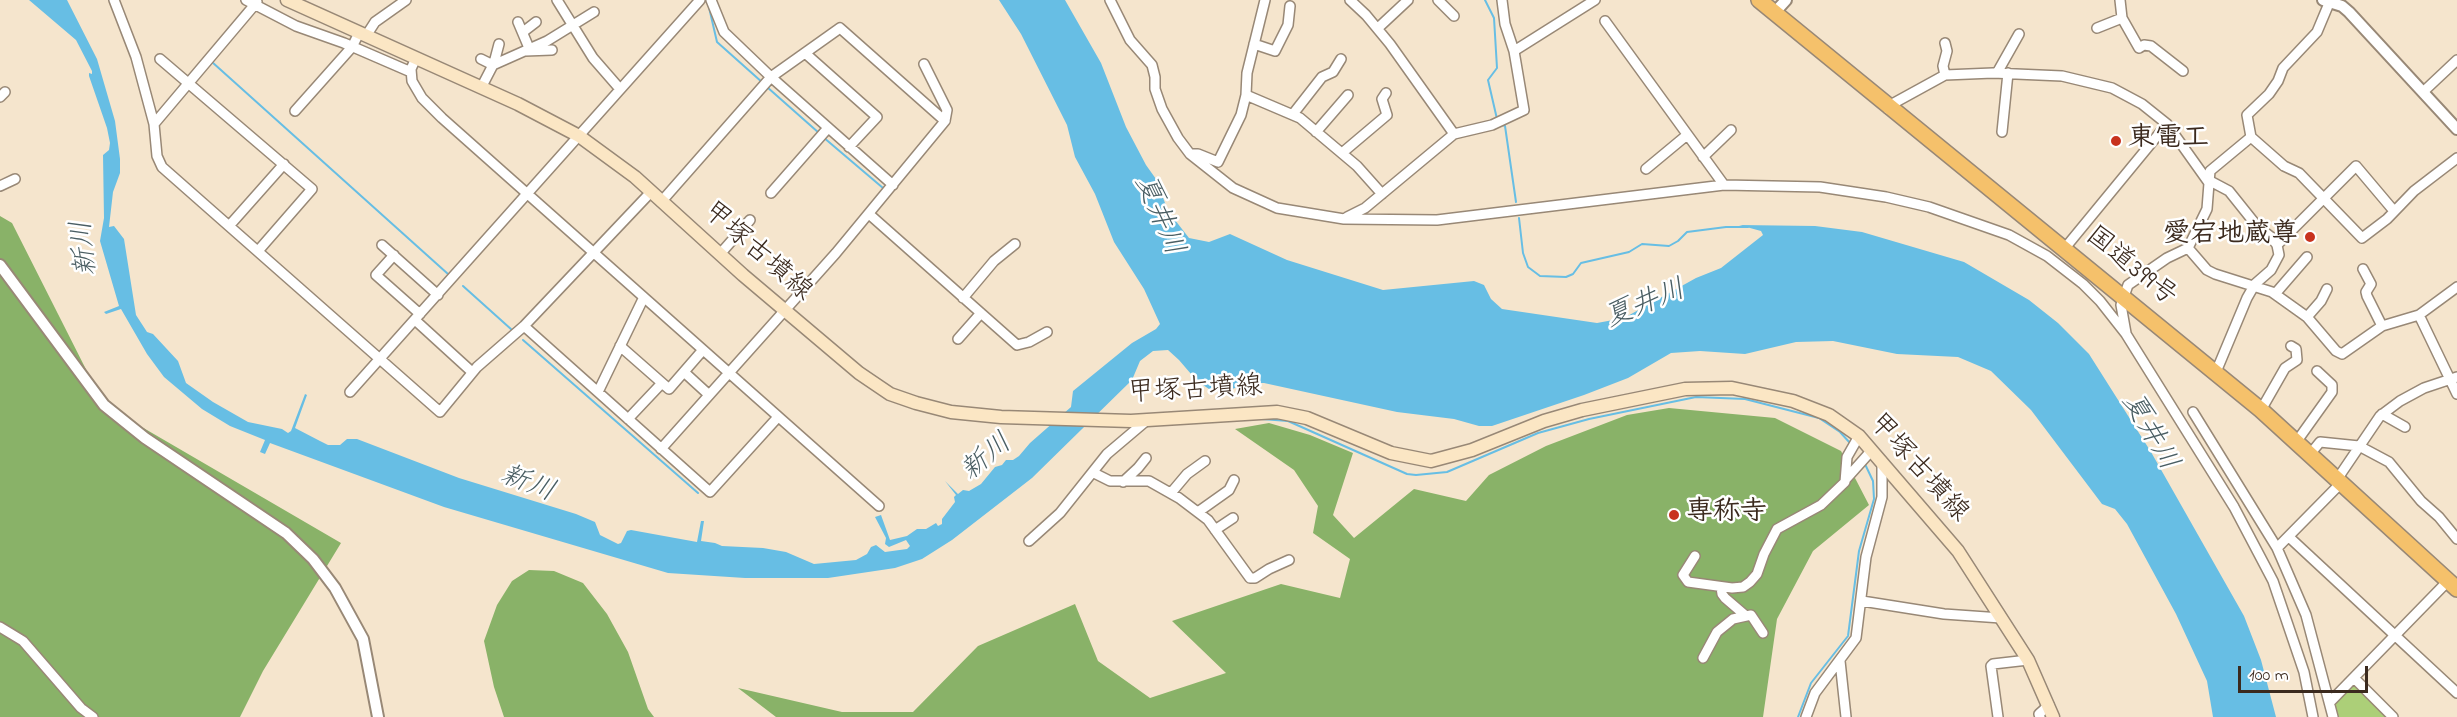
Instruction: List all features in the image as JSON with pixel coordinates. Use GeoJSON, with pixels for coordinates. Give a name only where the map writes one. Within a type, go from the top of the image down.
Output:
{"type":"FeatureCollection","features":[{"type":"Feature","properties":{"kind":"highway","name":"国道399号"},"geometry":{"type":"LineString","coordinates":[[1759,0],[2216,372],[2311,453],[2452,585]]}},
{"type":"Feature","properties":{"kind":"main road","name":"甲塚古墳線"},"geometry":{"type":"LineString","coordinates":[[287,0],[579,135],[635,177],[720,254],[860,373],[890,394],[951,412],[1001,417],[1131,421],[1227,416],[1255,412],[1291,414],[1391,453],[1431,461],[1472,450],[1544,421],[1582,410],[1685,389],[1732,388],[1802,404],[1829,415],[1882,461],[1947,536],[2028,660],[2051,711]]}},
{"type":"Feature","properties":{"kind":"street"},"geometry":{"type":"LineString","coordinates":[[114,0],[136,57],[154,124],[157,156],[162,167],[440,412],[472,372],[524,326],[651,192]]}},
{"type":"Feature","properties":{"kind":"street"},"geometry":{"type":"LineString","coordinates":[[295,111],[362,34],[406,0]]}},
{"type":"Feature","properties":{"kind":"street"},"geometry":{"type":"LineString","coordinates":[[557,0],[600,67],[620,89]]}},
{"type":"Feature","properties":{"kind":"street"},"geometry":{"type":"LineString","coordinates":[[711,0],[724,32],[892,185]]}},
{"type":"Feature","properties":{"kind":"street"},"geometry":{"type":"LineString","coordinates":[[1110,0],[1130,40],[1152,65],[1155,89],[1162,109],[1190,154],[1233,188],[1277,208],[1344,219],[1437,220],[1724,185],[1820,187],[1886,197],[1960,216],[2009,235],[2058,264],[2100,301],[2126,334],[2228,498],[2273,580],[2304,672],[2313,717]]}},
{"type":"Feature","properties":{"kind":"street"},"geometry":{"type":"LineString","coordinates":[[1190,154],[1198,154],[1218,162],[1241,116],[1246,95],[1247,72],[1265,0]]}},
{"type":"Feature","properties":{"kind":"street"},"geometry":{"type":"LineString","coordinates":[[1350,0],[1378,28],[1454,134]]}},
{"type":"Feature","properties":{"kind":"street"},"geometry":{"type":"LineString","coordinates":[[1378,28],[1408,0]]}},
{"type":"Feature","properties":{"kind":"street"},"geometry":{"type":"LineString","coordinates":[[1438,0],[1454,16]]}},
{"type":"Feature","properties":{"kind":"street"},"geometry":{"type":"LineString","coordinates":[[1344,219],[1365,208],[1454,134],[1492,125],[1524,110],[1502,0]]}},
{"type":"Feature","properties":{"kind":"street"},"geometry":{"type":"LineString","coordinates":[[1514,51],[1595,0]]}},
{"type":"Feature","properties":{"kind":"street"},"geometry":{"type":"LineString","coordinates":[[1774,12],[1786,0]]}},
{"type":"Feature","properties":{"kind":"street"},"geometry":{"type":"LineString","coordinates":[[2120,0],[2122,18],[2139,48],[2144,45],[2151,46],[2183,71]]}},
{"type":"Feature","properties":{"kind":"street"},"geometry":{"type":"LineString","coordinates":[[2457,129],[2349,12],[2326,1],[2317,32],[2283,68],[2269,94],[2247,115],[2251,137],[2284,166],[2299,173],[2362,238],[2414,191],[2457,158]]}},
{"type":"Feature","properties":{"kind":"street"},"geometry":{"type":"LineString","coordinates":[[154,124],[253,2],[296,26],[411,72]]}},
{"type":"Feature","properties":{"kind":"street"},"geometry":{"type":"LineString","coordinates":[[350,392],[528,194],[694,3]]}},
{"type":"Feature","properties":{"kind":"street"},"geometry":{"type":"LineString","coordinates":[[1254,44],[1275,51],[1288,25],[1290,6]]}},
{"type":"Feature","properties":{"kind":"street"},"geometry":{"type":"LineString","coordinates":[[481,59],[493,64],[547,41],[571,24],[594,12]]}},
{"type":"Feature","properties":{"kind":"street"},"geometry":{"type":"LineString","coordinates":[[2097,28],[2122,18]]}},
{"type":"Feature","properties":{"kind":"street"},"geometry":{"type":"LineString","coordinates":[[1605,21],[1724,185]]}},
{"type":"Feature","properties":{"kind":"street"},"geometry":{"type":"LineString","coordinates":[[518,22],[523,32],[527,52],[552,50]]}},
{"type":"Feature","properties":{"kind":"street"},"geometry":{"type":"LineString","coordinates":[[523,32],[536,22]]}},
{"type":"Feature","properties":{"kind":"street"},"geometry":{"type":"LineString","coordinates":[[661,202],[771,77],[840,28],[945,121]]}},
{"type":"Feature","properties":{"kind":"street"},"geometry":{"type":"LineString","coordinates":[[1997,73],[2019,34]]}},
{"type":"Feature","properties":{"kind":"street"},"geometry":{"type":"LineString","coordinates":[[1945,43],[1947,51],[1942,66],[1945,75]]}},
{"type":"Feature","properties":{"kind":"street"},"geometry":{"type":"LineString","coordinates":[[481,88],[493,64],[499,44]]}},
{"type":"Feature","properties":{"kind":"street"},"geometry":{"type":"LineString","coordinates":[[805,53],[877,117],[849,147]]}},
{"type":"Feature","properties":{"kind":"street"},"geometry":{"type":"LineString","coordinates":[[416,58],[411,72],[412,81],[422,98],[441,118],[879,506]]}},
{"type":"Feature","properties":{"kind":"street"},"geometry":{"type":"LineString","coordinates":[[160,59],[312,189],[258,251]]}},
{"type":"Feature","properties":{"kind":"street"},"geometry":{"type":"LineString","coordinates":[[1293,114],[1322,77],[1333,72],[1341,59]]}},
{"type":"Feature","properties":{"kind":"street"},"geometry":{"type":"LineString","coordinates":[[2423,92],[2457,60]]}},
{"type":"Feature","properties":{"kind":"street"},"geometry":{"type":"LineString","coordinates":[[661,449],[869,214],[945,121],[947,110],[924,64]]}},
{"type":"Feature","properties":{"kind":"street"},"geometry":{"type":"LineString","coordinates":[[1889,108],[1945,75],[2008,73],[2062,76],[2112,88],[2142,104],[2167,124],[2208,183]]}},
{"type":"Feature","properties":{"kind":"street"},"geometry":{"type":"LineString","coordinates":[[2002,132],[2008,73]]}},
{"type":"Feature","properties":{"kind":"street"},"geometry":{"type":"LineString","coordinates":[[1342,153],[1387,115],[1383,102],[1386,93]]}},
{"type":"Feature","properties":{"kind":"street"},"geometry":{"type":"LineString","coordinates":[[1246,95],[1293,114],[1342,153],[1382,194]]}},
{"type":"Feature","properties":{"kind":"street"},"geometry":{"type":"LineString","coordinates":[[1316,132],[1348,95]]}},
{"type":"Feature","properties":{"kind":"street"},"geometry":{"type":"LineString","coordinates":[[2065,248],[2167,124]]}},
{"type":"Feature","properties":{"kind":"street"},"geometry":{"type":"LineString","coordinates":[[771,193],[828,128]]}},
{"type":"Feature","properties":{"kind":"street"},"geometry":{"type":"LineString","coordinates":[[1702,157],[1731,130]]}},
{"type":"Feature","properties":{"kind":"street"},"geometry":{"type":"LineString","coordinates":[[1646,169],[1687,135]]}},
{"type":"Feature","properties":{"kind":"street"},"geometry":{"type":"LineString","coordinates":[[2126,334],[2121,305],[2128,285],[2143,273],[2188,248],[2207,209],[2210,171],[2251,137]]}},
{"type":"Feature","properties":{"kind":"street"},"geometry":{"type":"LineString","coordinates":[[229,226],[284,164]]}},
{"type":"Feature","properties":{"kind":"street"},"geometry":{"type":"LineString","coordinates":[[2277,245],[2356,166],[2394,211]]}},
{"type":"Feature","properties":{"kind":"street"},"geometry":{"type":"LineString","coordinates":[[0,186],[15,179]]}},
{"type":"Feature","properties":{"kind":"street"},"geometry":{"type":"LineString","coordinates":[[2208,183],[2212,182],[2229,191],[2257,226],[2277,245],[2278,255],[2276,262],[2247,298],[2216,372]]}},
{"type":"Feature","properties":{"kind":"street"},"geometry":{"type":"LineString","coordinates":[[869,214],[1017,345],[1029,342],[1047,332]]}},
{"type":"Feature","properties":{"kind":"street"},"geometry":{"type":"LineString","coordinates":[[720,254],[750,220]]}},
{"type":"Feature","properties":{"kind":"street"},"geometry":{"type":"LineString","coordinates":[[963,298],[994,261],[1015,244]]}},
{"type":"Feature","properties":{"kind":"street"},"geometry":{"type":"LineString","coordinates":[[382,245],[438,294]]}},
{"type":"Feature","properties":{"kind":"street"},"geometry":{"type":"LineString","coordinates":[[2188,248],[2207,270],[2275,294],[2307,317],[2336,351],[2342,354],[2382,326],[2419,315],[2457,288]]}},
{"type":"Feature","properties":{"kind":"street"},"geometry":{"type":"LineString","coordinates":[[394,255],[376,275],[472,372]]}},
{"type":"Feature","properties":{"kind":"street"},"geometry":{"type":"LineString","coordinates":[[2275,294],[2307,257]]}},
{"type":"Feature","properties":{"kind":"street"},"geometry":{"type":"LineString","coordinates":[[0,265],[104,405],[145,438],[286,533],[313,559],[335,588],[363,639],[378,717]]}},
{"type":"Feature","properties":{"kind":"street"},"geometry":{"type":"LineString","coordinates":[[2363,269],[2371,280],[2367,296],[2382,326]]}},
{"type":"Feature","properties":{"kind":"street"},"geometry":{"type":"LineString","coordinates":[[2307,317],[2321,301],[2327,289]]}},
{"type":"Feature","properties":{"kind":"street"},"geometry":{"type":"LineString","coordinates":[[597,392],[643,299]]}},
{"type":"Feature","properties":{"kind":"street"},"geometry":{"type":"LineString","coordinates":[[958,339],[981,313]]}},
{"type":"Feature","properties":{"kind":"street"},"geometry":{"type":"LineString","coordinates":[[2419,315],[2453,378],[2457,394]]}},
{"type":"Feature","properties":{"kind":"street"},"geometry":{"type":"LineString","coordinates":[[524,326],[710,492],[778,417]]}},
{"type":"Feature","properties":{"kind":"street"},"geometry":{"type":"LineString","coordinates":[[620,345],[669,389],[702,351]]}},
{"type":"Feature","properties":{"kind":"street"},"geometry":{"type":"LineString","coordinates":[[2261,410],[2285,368],[2297,360],[2296,349],[2291,346]]}},
{"type":"Feature","properties":{"kind":"street"},"geometry":{"type":"LineString","coordinates":[[2297,441],[2333,388],[2317,371]]}},
{"type":"Feature","properties":{"kind":"street"},"geometry":{"type":"LineString","coordinates":[[684,372],[708,394]]}},
{"type":"Feature","properties":{"kind":"street"},"geometry":{"type":"LineString","coordinates":[[2277,548],[2340,480],[2373,424],[2382,414],[2424,388],[2453,378]]}},
{"type":"Feature","properties":{"kind":"street"},"geometry":{"type":"LineString","coordinates":[[628,419],[662,383]]}},
{"type":"Feature","properties":{"kind":"street"},"geometry":{"type":"LineString","coordinates":[[2193,412],[2277,548],[2306,615],[2333,717]]}},
{"type":"Feature","properties":{"kind":"street"},"geometry":{"type":"LineString","coordinates":[[2382,414],[2405,427]]}},
{"type":"Feature","properties":{"kind":"street"},"geometry":{"type":"LineString","coordinates":[[1029,540],[1060,513],[1107,454],[1146,421]]}},
{"type":"Feature","properties":{"kind":"street"},"geometry":{"type":"LineString","coordinates":[[1849,476],[1847,457],[1857,440]]}},
{"type":"Feature","properties":{"kind":"street"},"geometry":{"type":"LineString","coordinates":[[2311,453],[2320,442],[2359,446],[2396,467],[2421,501],[2439,517],[2457,539]]}},
{"type":"Feature","properties":{"kind":"street"},"geometry":{"type":"LineString","coordinates":[[1695,556],[1683,575],[1684,580],[1697,584],[1738,588],[1750,582],[1757,574],[1777,529],[1821,505],[1869,452]]}},
{"type":"Feature","properties":{"kind":"street"},"geometry":{"type":"LineString","coordinates":[[1123,482],[1146,458]]}},
{"type":"Feature","properties":{"kind":"street"},"geometry":{"type":"LineString","coordinates":[[1171,493],[1187,474],[1205,461]]}},
{"type":"Feature","properties":{"kind":"street"},"geometry":{"type":"LineString","coordinates":[[1806,717],[1815,693],[1856,638],[1866,557],[1882,497],[1882,461]]}},
{"type":"Feature","properties":{"kind":"street"},"geometry":{"type":"LineString","coordinates":[[1094,473],[1102,479],[1123,482],[1149,481],[1171,493],[1198,512],[1215,530],[1250,578],[1255,578],[1289,560]]}},
{"type":"Feature","properties":{"kind":"street"},"geometry":{"type":"LineString","coordinates":[[1198,512],[1229,490],[1234,480]]}},
{"type":"Feature","properties":{"kind":"street"},"geometry":{"type":"LineString","coordinates":[[1215,530],[1233,518]]}},
{"type":"Feature","properties":{"kind":"street"},"geometry":{"type":"LineString","coordinates":[[2289,537],[2394,637],[2457,693]]}},
{"type":"Feature","properties":{"kind":"street"},"geometry":{"type":"LineString","coordinates":[[2330,702],[2394,637],[2452,585]]}},
{"type":"Feature","properties":{"kind":"street"},"geometry":{"type":"LineString","coordinates":[[1721,587],[1725,598],[1746,616]]}},
{"type":"Feature","properties":{"kind":"street"},"geometry":{"type":"LineString","coordinates":[[1862,601],[1944,614],[2001,618]]}},
{"type":"Feature","properties":{"kind":"street"},"geometry":{"type":"LineString","coordinates":[[1703,658],[1717,632],[1727,622],[1751,615],[1763,633]]}},
{"type":"Feature","properties":{"kind":"street"},"geometry":{"type":"LineString","coordinates":[[0,627],[23,642],[81,708],[93,717]]}},
{"type":"Feature","properties":{"kind":"street"},"geometry":{"type":"LineString","coordinates":[[1998,717],[1991,666],[2028,660]]}},
{"type":"Feature","properties":{"kind":"street"},"geometry":{"type":"LineString","coordinates":[[1840,661],[1846,717]]}},
{"type":"Feature","properties":{"kind":"street"},"geometry":{"type":"LineString","coordinates":[[2354,678],[2393,717]]}},
{"type":"Feature","properties":{"kind":"street"},"geometry":{"type":"LineString","coordinates":[[2040,717],[2040,714],[2051,711]]}},
{"type":"Feature","properties":{"kind":"green space"},"geometry":{"type":"Polygon","coordinates":[[[0,216],[12,223],[104,405],[341,543],[263,671],[240,717],[0,717],[0,216]]]}},
{"type":"Feature","properties":{"kind":"green space"},"geometry":{"type":"Polygon","coordinates":[[[1669,408],[1775,418],[1841,451],[1869,505],[1813,551],[1777,619],[1763,717],[776,717],[738,688],[842,712],[913,712],[978,646],[1075,604],[1098,661],[1150,698],[1226,673],[1172,621],[1281,584],[1340,598],[1350,559],[1313,533],[1318,506],[1294,470],[1235,429],[1269,423],[1310,435],[1353,453],[1333,515],[1354,538],[1414,489],[1466,501],[1489,475],[1546,446],[1627,415],[1669,408]]]}},
{"type":"Feature","properties":{"kind":"green space"},"geometry":{"type":"Polygon","coordinates":[[[529,570],[554,571],[583,583],[607,614],[628,652],[648,709],[654,717],[504,717],[494,687],[484,641],[497,605],[512,581],[529,570]]]}},
{"type":"Feature","properties":{"kind":"green space"},"geometry":{"type":"Polygon","coordinates":[[[2354,684],[2388,717],[2337,717],[2334,703],[2354,684]]]}},
{"type":"Feature","properties":{"kind":"water","name":"夏井川"},"geometry":{"type":"Polygon","coordinates":[[[29,0],[67,0],[97,59],[115,121],[120,159],[120,173],[113,192],[109,227],[114,226],[124,239],[136,315],[147,332],[153,334],[178,361],[186,383],[248,422],[282,429],[288,433],[291,431],[305,394],[307,395],[295,428],[328,445],[340,445],[347,439],[357,439],[459,478],[576,514],[595,522],[600,535],[618,544],[621,543],[627,531],[631,530],[697,542],[701,521],[704,521],[701,541],[722,546],[763,548],[786,552],[814,564],[856,560],[876,545],[885,552],[907,549],[910,546],[906,540],[889,547],[885,544],[886,538],[875,517],[881,515],[890,540],[907,536],[917,529],[926,529],[936,523],[938,526],[942,524],[942,519],[955,502],[956,495],[945,481],[958,494],[981,484],[995,467],[1019,456],[1030,443],[1071,407],[1073,391],[1132,343],[1156,329],[1160,324],[1144,289],[1114,242],[1095,194],[1075,157],[1067,125],[1021,34],[999,0],[1065,0],[1101,63],[1126,127],[1156,179],[1168,211],[1189,238],[1209,242],[1230,234],[1287,260],[1383,290],[1474,281],[1484,285],[1491,299],[1502,309],[1597,323],[1624,318],[1696,278],[1721,268],[1763,235],[1761,231],[1739,225],[1815,226],[1862,232],[1964,262],[2029,300],[2058,323],[2089,354],[2151,452],[2244,616],[2261,660],[2276,717],[2213,717],[2207,681],[2176,614],[2127,524],[2115,509],[2102,504],[2031,410],[1991,371],[1958,357],[1897,354],[1833,341],[1796,342],[1745,354],[1700,351],[1671,353],[1628,378],[1584,395],[1492,426],[1479,426],[1454,419],[1397,412],[1264,383],[1253,383],[1221,392],[1209,389],[1197,381],[1168,350],[1153,351],[1140,361],[1132,380],[1032,478],[952,540],[922,559],[895,568],[828,578],[745,578],[668,573],[444,507],[270,443],[265,454],[260,452],[265,440],[230,426],[202,409],[164,377],[147,354],[121,309],[106,314],[104,312],[119,306],[100,241],[104,218],[103,155],[109,150],[110,143],[107,128],[89,76],[92,71],[76,40],[29,0]]]}},
{"type":"Feature","properties":{"kind":"waterway"},"geometry":{"type":"LineString","coordinates":[[1485,0],[1494,18],[1497,68],[1488,80],[1497,119]]}},
{"type":"Feature","properties":{"kind":"waterway"},"geometry":{"type":"LineString","coordinates":[[708,3],[717,42],[763,83]]}},
{"type":"Feature","properties":{"kind":"waterway"},"geometry":{"type":"LineString","coordinates":[[212,62],[448,274]]}},
{"type":"Feature","properties":{"kind":"waterway"},"geometry":{"type":"LineString","coordinates":[[767,87],[819,133]]}},
{"type":"Feature","properties":{"kind":"waterway"},"geometry":{"type":"LineString","coordinates":[[1501,124],[1505,126],[1516,202]]}},
{"type":"Feature","properties":{"kind":"waterway"},"geometry":{"type":"LineString","coordinates":[[823,137],[883,188]]}},
{"type":"Feature","properties":{"kind":"waterway"},"geometry":{"type":"LineString","coordinates":[[1519,218],[1523,253],[1528,267],[1540,276],[1566,277],[1573,274],[1581,263],[1629,252],[1642,244],[1669,246],[1687,232],[1748,227]]}},
{"type":"Feature","properties":{"kind":"waterway"},"geometry":{"type":"LineString","coordinates":[[463,286],[512,330]]}},
{"type":"Feature","properties":{"kind":"waterway"},"geometry":{"type":"LineString","coordinates":[[523,340],[698,493]]}},
{"type":"Feature","properties":{"kind":"waterway"},"geometry":{"type":"LineString","coordinates":[[1262,419],[1288,421],[1407,474],[1416,475],[1447,472],[1538,433],[1589,419],[1696,397],[1745,399],[1819,418],[1840,432],[1850,443]]}},
{"type":"Feature","properties":{"kind":"waterway"},"geometry":{"type":"LineString","coordinates":[[1798,717],[1811,683],[1848,636],[1859,551],[1874,499],[1873,481],[1864,462]]}},
{"type":"Feature","properties":{"kind":"place","name":"東電工"},"geometry":{"type":"Point","coordinates":[2116,141]}},
{"type":"Feature","properties":{"kind":"place","name":"愛宕地蔵尊"},"geometry":{"type":"Point","coordinates":[2310,237]}},
{"type":"Feature","properties":{"kind":"place","name":"専称寺"},"geometry":{"type":"Point","coordinates":[1674,515]}},
{"type":"Feature","properties":{"kind":"water label","name":"新川"},"geometry":{"type":"Point","coordinates":[87,248]}},
{"type":"Feature","properties":{"kind":"water label","name":"新川"},"geometry":{"type":"Point","coordinates":[988,459]}},
{"type":"Feature","properties":{"kind":"water label","name":"新川"},"geometry":{"type":"Point","coordinates":[527,486]}}]}
